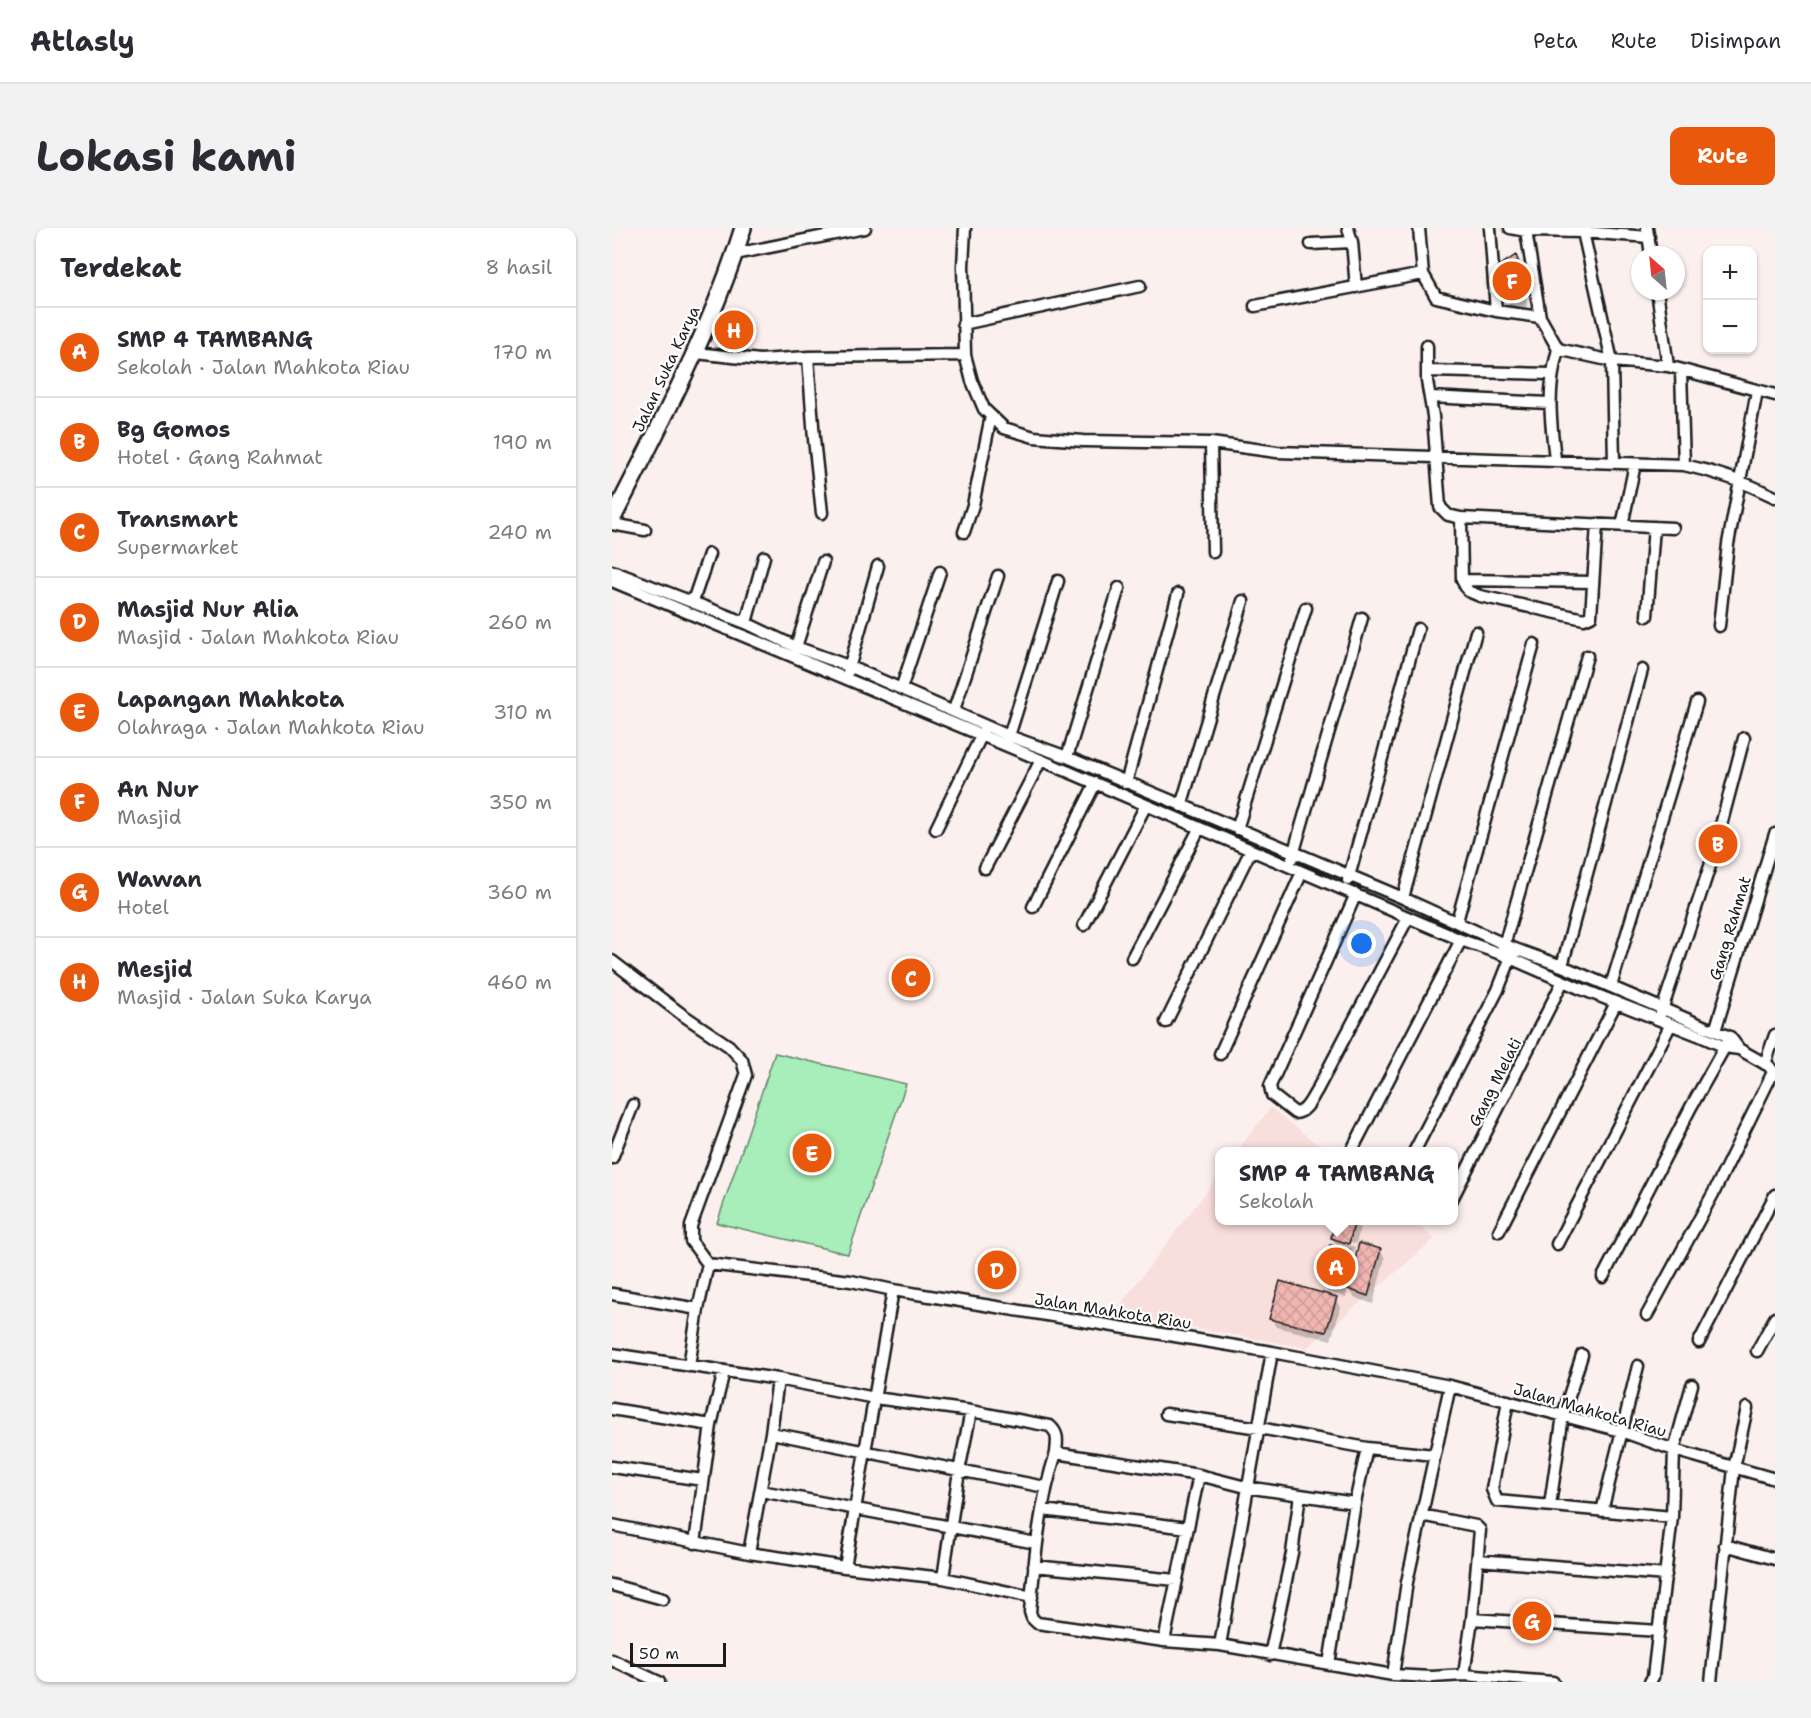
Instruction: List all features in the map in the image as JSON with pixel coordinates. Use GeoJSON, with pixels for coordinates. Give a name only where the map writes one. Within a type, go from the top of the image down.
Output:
{"type":"FeatureCollection","features":[{"type":"Feature","properties":{"kind":"main road","name":"Jalan Suka Karya"},"geometry":{"type":"LineString","coordinates":[[612,522],[696,353],[743,228]]}},
{"type":"Feature","properties":{"kind":"street"},"geometry":{"type":"LineString","coordinates":[[735,254],[865,228]]}},
{"type":"Feature","properties":{"kind":"street"},"geometry":{"type":"LineString","coordinates":[[965,228],[963,324],[965,356],[972,381],[984,409],[1004,428],[1034,437],[1130,443],[1211,443],[1277,452],[1437,458],[1555,459],[1684,465],[1718,472],[1741,480],[1775,497]]}},
{"type":"Feature","properties":{"kind":"street"},"geometry":{"type":"LineString","coordinates":[[1348,228],[1352,242],[1356,287]]}},
{"type":"Feature","properties":{"kind":"street"},"geometry":{"type":"LineString","coordinates":[[1419,228],[1424,274],[1436,297],[1496,311],[1540,317]]}},
{"type":"Feature","properties":{"kind":"street"},"geometry":{"type":"LineString","coordinates":[[1490,228],[1496,311]]}},
{"type":"Feature","properties":{"kind":"street"},"geometry":{"type":"LineString","coordinates":[[1510,228],[1526,231],[1648,233]]}},
{"type":"Feature","properties":{"kind":"street"},"geometry":{"type":"LineString","coordinates":[[1526,231],[1540,317],[1558,349],[1551,374],[1549,403],[1555,459]]}},
{"type":"Feature","properties":{"kind":"street"},"geometry":{"type":"LineString","coordinates":[[1583,232],[1612,361],[1614,463]]}},
{"type":"Feature","properties":{"kind":"street"},"geometry":{"type":"LineString","coordinates":[[1311,244],[1352,242]]}},
{"type":"Feature","properties":{"kind":"street"},"geometry":{"type":"LineString","coordinates":[[1255,306],[1424,274]]}},
{"type":"Feature","properties":{"kind":"street"},"geometry":{"type":"LineString","coordinates":[[963,324],[1140,286]]}},
{"type":"Feature","properties":{"kind":"street"},"geometry":{"type":"LineString","coordinates":[[1658,300],[1668,366]]}},
{"type":"Feature","properties":{"kind":"street"},"geometry":{"type":"LineString","coordinates":[[1427,346],[1440,507],[1448,515],[1461,518],[1674,528]]}},
{"type":"Feature","properties":{"kind":"street"},"geometry":{"type":"LineString","coordinates":[[1558,349],[1612,361],[1668,366],[1775,395]]}},
{"type":"Feature","properties":{"kind":"street"},"geometry":{"type":"LineString","coordinates":[[696,353],[760,360],[808,357],[965,356]]}},
{"type":"Feature","properties":{"kind":"street"},"geometry":{"type":"LineString","coordinates":[[808,357],[822,513]]}},
{"type":"Feature","properties":{"kind":"street"},"geometry":{"type":"LineString","coordinates":[[1428,371],[1551,374]]}},
{"type":"Feature","properties":{"kind":"street"},"geometry":{"type":"LineString","coordinates":[[1681,371],[1684,465]]}},
{"type":"Feature","properties":{"kind":"street"},"geometry":{"type":"LineString","coordinates":[[1719,626],[1728,544],[1756,391]]}},
{"type":"Feature","properties":{"kind":"street"},"geometry":{"type":"LineString","coordinates":[[1430,397],[1549,403]]}},
{"type":"Feature","properties":{"kind":"street"},"geometry":{"type":"LineString","coordinates":[[964,532],[973,505],[991,416]]}},
{"type":"Feature","properties":{"kind":"street"},"geometry":{"type":"LineString","coordinates":[[1211,443],[1212,552]]}},
{"type":"Feature","properties":{"kind":"street"},"geometry":{"type":"LineString","coordinates":[[1622,526],[1635,464]]}},
{"type":"Feature","properties":{"kind":"street"},"geometry":{"type":"LineString","coordinates":[[1461,518],[1462,580],[1471,594],[1584,620],[1591,616],[1597,524]]}},
{"type":"Feature","properties":{"kind":"street"},"geometry":{"type":"LineString","coordinates":[[612,522],[645,530]]}},
{"type":"Feature","properties":{"kind":"street"},"geometry":{"type":"LineString","coordinates":[[1647,616],[1654,527]]}},
{"type":"Feature","properties":{"kind":"street"},"geometry":{"type":"LineString","coordinates":[[693,602],[709,554]]}},
{"type":"Feature","properties":{"kind":"street"},"geometry":{"type":"LineString","coordinates":[[746,623],[764,557]]}},
{"type":"Feature","properties":{"kind":"street"},"geometry":{"type":"LineString","coordinates":[[796,647],[823,562]]}},
{"type":"Feature","properties":{"kind":"street"},"geometry":{"type":"LineString","coordinates":[[845,680],[851,666],[878,566]]}},
{"type":"Feature","properties":{"kind":"street"},"geometry":{"type":"LineString","coordinates":[[612,570],[954,710],[1009,736],[1036,755],[1067,757],[1457,921],[1563,981],[1616,1003],[1716,1030],[1727,1042]]}},
{"type":"Feature","properties":{"kind":"street"},"geometry":{"type":"LineString","coordinates":[[901,689],[940,572]]}},
{"type":"Feature","properties":{"kind":"street"},"geometry":{"type":"LineString","coordinates":[[954,710],[998,576]]}},
{"type":"Feature","properties":{"kind":"street"},"geometry":{"type":"LineString","coordinates":[[1462,580],[1593,582]]}},
{"type":"Feature","properties":{"kind":"street"},"geometry":{"type":"LineString","coordinates":[[612,581],[981,737],[1036,755],[1095,784],[1461,940],[1562,966],[1611,987],[1661,1014],[1671,1024],[1727,1042],[1771,1070]]}},
{"type":"Feature","properties":{"kind":"street"},"geometry":{"type":"LineString","coordinates":[[1009,736],[1058,581]]}},
{"type":"Feature","properties":{"kind":"street"},"geometry":{"type":"LineString","coordinates":[[1067,757],[1119,588]]}},
{"type":"Feature","properties":{"kind":"street"},"geometry":{"type":"LineString","coordinates":[[1126,783],[1178,594]]}},
{"type":"Feature","properties":{"kind":"street"},"geometry":{"type":"LineString","coordinates":[[1181,806],[1244,602]]}},
{"type":"Feature","properties":{"kind":"street"},"geometry":{"type":"LineString","coordinates":[[1237,830],[1306,608]]}},
{"type":"Feature","properties":{"kind":"street"},"geometry":{"type":"LineString","coordinates":[[1287,866],[1294,853],[1362,618]]}},
{"type":"Feature","properties":{"kind":"street"},"geometry":{"type":"LineString","coordinates":[[1344,889],[1350,876],[1418,629]]}},
{"type":"Feature","properties":{"kind":"street"},"geometry":{"type":"LineString","coordinates":[[1403,898],[1476,632]]}},
{"type":"Feature","properties":{"kind":"street"},"geometry":{"type":"LineString","coordinates":[[1457,921],[1534,644]]}},
{"type":"Feature","properties":{"kind":"street"},"geometry":{"type":"LineString","coordinates":[[1417,1147],[1498,990],[1587,656]]}},
{"type":"Feature","properties":{"kind":"street"},"geometry":{"type":"LineString","coordinates":[[1562,966],[1642,670]]}},
{"type":"Feature","properties":{"kind":"street"},"geometry":{"type":"LineString","coordinates":[[1611,987],[1697,702]]}},
{"type":"Feature","properties":{"kind":"street"},"geometry":{"type":"LineString","coordinates":[[936,829],[985,725]]}},
{"type":"Feature","properties":{"kind":"street"},"geometry":{"type":"LineString","coordinates":[[1661,1014],[1711,863],[1744,738]]}},
{"type":"Feature","properties":{"kind":"street"},"geometry":{"type":"LineString","coordinates":[[985,868],[1036,755]]}},
{"type":"Feature","properties":{"kind":"street"},"geometry":{"type":"LineString","coordinates":[[1033,907],[1095,784]]}},
{"type":"Feature","properties":{"kind":"street"},"geometry":{"type":"LineString","coordinates":[[1084,925],[1146,805]]}},
{"type":"Feature","properties":{"kind":"street"},"geometry":{"type":"LineString","coordinates":[[1132,958],[1199,829]]}},
{"type":"Feature","properties":{"kind":"street","name":"Gang Rahmat"},"geometry":{"type":"LineString","coordinates":[[1716,1030],[1775,834]]}},
{"type":"Feature","properties":{"kind":"street"},"geometry":{"type":"LineString","coordinates":[[1166,1022],[1251,850]]}},
{"type":"Feature","properties":{"kind":"street"},"geometry":{"type":"LineString","coordinates":[[1220,1054],[1302,872]]}},
{"type":"Feature","properties":{"kind":"street"},"geometry":{"type":"LineString","coordinates":[[1356,894],[1270,1086],[1272,1095],[1295,1113],[1307,1107],[1317,1090],[1408,918]]}},
{"type":"Feature","properties":{"kind":"street"},"geometry":{"type":"LineString","coordinates":[[1355,1147],[1461,940]]}},
{"type":"Feature","properties":{"kind":"street"},"geometry":{"type":"LineString","coordinates":[[612,961],[680,1013],[729,1046],[742,1060],[746,1075],[691,1226],[692,1241],[708,1264],[689,1366]]}},
{"type":"Feature","properties":{"kind":"street","name":"Gang Melati"},"geometry":{"type":"LineString","coordinates":[[1458,1187],[1563,981]]}},
{"type":"Feature","properties":{"kind":"street"},"geometry":{"type":"LineString","coordinates":[[1499,1231],[1616,1003]]}},
{"type":"Feature","properties":{"kind":"street"},"geometry":{"type":"LineString","coordinates":[[1557,1244],[1671,1024]]}},
{"type":"Feature","properties":{"kind":"street"},"geometry":{"type":"LineString","coordinates":[[1647,1315],[1714,1192],[1771,1070],[1775,1035]]}},
{"type":"Feature","properties":{"kind":"street"},"geometry":{"type":"LineString","coordinates":[[1604,1277],[1727,1042]]}},
{"type":"Feature","properties":{"kind":"street"},"geometry":{"type":"LineString","coordinates":[[612,1158],[633,1105]]}},
{"type":"Feature","properties":{"kind":"street"},"geometry":{"type":"LineString","coordinates":[[1699,1342],[1775,1195]]}},
{"type":"Feature","properties":{"kind":"street","name":"Jalan Mahkota Riau"},"geometry":{"type":"LineString","coordinates":[[708,1264],[850,1281],[1272,1352],[1450,1386],[1621,1431],[1674,1450],[1775,1479]]}},
{"type":"Feature","properties":{"kind":"street"},"geometry":{"type":"LineString","coordinates":[[845,1567],[893,1290]]}},
{"type":"Feature","properties":{"kind":"street"},"geometry":{"type":"LineString","coordinates":[[612,1294],[698,1309]]}},
{"type":"Feature","properties":{"kind":"street"},"geometry":{"type":"LineString","coordinates":[[1757,1351],[1775,1318]]}},
{"type":"Feature","properties":{"kind":"street"},"geometry":{"type":"LineString","coordinates":[[1220,1645],[1246,1487],[1272,1352]]}},
{"type":"Feature","properties":{"kind":"street"},"geometry":{"type":"LineString","coordinates":[[612,1354],[778,1378],[875,1398],[971,1411],[1050,1426],[1056,1431],[1058,1438],[1056,1453],[1045,1486],[1036,1543],[1030,1612],[1037,1623],[1164,1641],[1220,1645],[1393,1675],[1432,1677],[1464,1675],[1552,1682]]}},
{"type":"Feature","properties":{"kind":"street"},"geometry":{"type":"LineString","coordinates":[[1550,1505],[1563,1415],[1582,1355]]}},
{"type":"Feature","properties":{"kind":"street"},"geometry":{"type":"LineString","coordinates":[[1602,1511],[1638,1366]]}},
{"type":"Feature","properties":{"kind":"street"},"geometry":{"type":"LineString","coordinates":[[695,1543],[711,1425],[724,1371]]}},
{"type":"Feature","properties":{"kind":"street"},"geometry":{"type":"LineString","coordinates":[[749,1553],[771,1433],[778,1378]]}},
{"type":"Feature","properties":{"kind":"street"},"geometry":{"type":"LineString","coordinates":[[1650,1682],[1653,1677],[1672,1517],[1674,1450],[1692,1385]]}},
{"type":"Feature","properties":{"kind":"street"},"geometry":{"type":"LineString","coordinates":[[1393,1675],[1407,1582],[1450,1386]]}},
{"type":"Feature","properties":{"kind":"street"},"geometry":{"type":"LineString","coordinates":[[1508,1401],[1492,1489],[1497,1501],[1672,1517]]}},
{"type":"Feature","properties":{"kind":"street"},"geometry":{"type":"LineString","coordinates":[[612,1408],[711,1425]]}},
{"type":"Feature","properties":{"kind":"street"},"geometry":{"type":"LineString","coordinates":[[1711,1682],[1734,1468],[1747,1408]]}},
{"type":"Feature","properties":{"kind":"street"},"geometry":{"type":"LineString","coordinates":[[943,1578],[959,1471],[971,1411]]}},
{"type":"Feature","properties":{"kind":"street"},"geometry":{"type":"LineString","coordinates":[[1166,1414],[1367,1448],[1434,1455]]}},
{"type":"Feature","properties":{"kind":"street"},"geometry":{"type":"LineString","coordinates":[[771,1433],[1045,1486]]}},
{"type":"Feature","properties":{"kind":"street"},"geometry":{"type":"LineString","coordinates":[[1329,1664],[1355,1503],[1367,1448]]}},
{"type":"Feature","properties":{"kind":"street"},"geometry":{"type":"LineString","coordinates":[[1056,1453],[1199,1475],[1246,1487],[1355,1503]]}},
{"type":"Feature","properties":{"kind":"street"},"geometry":{"type":"LineString","coordinates":[[612,1467],[704,1480]]}},
{"type":"Feature","properties":{"kind":"street"},"geometry":{"type":"LineString","coordinates":[[1164,1641],[1199,1475]]}},
{"type":"Feature","properties":{"kind":"street"},"geometry":{"type":"LineString","coordinates":[[761,1491],[1036,1543]]}},
{"type":"Feature","properties":{"kind":"street"},"geometry":{"type":"LineString","coordinates":[[1270,1655],[1292,1553],[1300,1495]]}},
{"type":"Feature","properties":{"kind":"street"},"geometry":{"type":"LineString","coordinates":[[1043,1509],[1188,1528]]}},
{"type":"Feature","properties":{"kind":"street"},"geometry":{"type":"LineString","coordinates":[[1421,1515],[1476,1526],[1480,1530],[1472,1619],[1464,1675]]}},
{"type":"Feature","properties":{"kind":"street"},"geometry":{"type":"LineString","coordinates":[[612,1525],[749,1553],[943,1578],[1032,1597]]}},
{"type":"Feature","properties":{"kind":"street"},"geometry":{"type":"LineString","coordinates":[[1725,1545],[1775,1559]]}},
{"type":"Feature","properties":{"kind":"street"},"geometry":{"type":"LineString","coordinates":[[1478,1560],[1666,1575]]}},
{"type":"Feature","properties":{"kind":"street"},"geometry":{"type":"LineString","coordinates":[[1034,1566],[1176,1580]]}},
{"type":"Feature","properties":{"kind":"street"},"geometry":{"type":"LineString","coordinates":[[612,1585],[663,1599]]}},
{"type":"Feature","properties":{"kind":"street"},"geometry":{"type":"LineString","coordinates":[[1472,1619],[1659,1631]]}},
{"type":"Feature","properties":{"kind":"street"},"geometry":{"type":"LineString","coordinates":[[612,1660],[634,1677],[658,1682]]}},
{"type":"Feature","properties":{"kind":"shaded area"},"geometry":{"type":"Polygon","coordinates":[[[1271,1107],[1321,1147],[1240,1147],[1271,1107]]]}},
{"type":"Feature","properties":{"kind":"shaded area"},"geometry":{"type":"Polygon","coordinates":[[[1215,1180],[1215,1225],[1417,1225],[1435,1239],[1307,1348],[1113,1314],[1215,1180]]]}},
{"type":"Feature","properties":{"kind":"green space"},"geometry":{"type":"Polygon","coordinates":[[[775,1053],[906,1084],[848,1254],[717,1223],[775,1053]]]}},
{"type":"Feature","properties":{"kind":"building"},"geometry":{"type":"Polygon","coordinates":[[[1516,255],[1520,266],[1523,297],[1511,302],[1503,296],[1501,265],[1516,255]]]}},
{"type":"Feature","properties":{"kind":"building"},"geometry":{"type":"Polygon","coordinates":[[[1334,1225],[1354,1225],[1349,1244],[1331,1238],[1334,1225]]]}},
{"type":"Feature","properties":{"kind":"building"},"geometry":{"type":"Polygon","coordinates":[[[1359,1243],[1381,1249],[1368,1296],[1348,1289],[1359,1243]]]}},
{"type":"Feature","properties":{"kind":"building"},"geometry":{"type":"Polygon","coordinates":[[[1330,1245],[1350,1250],[1341,1289],[1322,1284],[1330,1245]]]}},
{"type":"Feature","properties":{"kind":"building"},"geometry":{"type":"Polygon","coordinates":[[[1280,1281],[1337,1297],[1326,1332],[1269,1319],[1280,1281]]]}},
{"type":"Feature","properties":{"kind":"place","name":"An Nur"},"geometry":{"type":"Point","coordinates":[1512,281]}},
{"type":"Feature","properties":{"kind":"place","name":"Mesjid"},"geometry":{"type":"Point","coordinates":[734,330]}},
{"type":"Feature","properties":{"kind":"place","name":"Bg Gomos"},"geometry":{"type":"Point","coordinates":[1718,844]}},
{"type":"Feature","properties":{"kind":"place","name":"Transmart"},"geometry":{"type":"Point","coordinates":[911,978]}},
{"type":"Feature","properties":{"kind":"place","name":"Lapangan Mahkota"},"geometry":{"type":"Point","coordinates":[812,1153]}},
{"type":"Feature","properties":{"kind":"place","name":"SMP 4 TAMBANG"},"geometry":{"type":"Point","coordinates":[1336,1267]}},
{"type":"Feature","properties":{"kind":"place","name":"Masjid Nur Alia"},"geometry":{"type":"Point","coordinates":[997,1270]}},
{"type":"Feature","properties":{"kind":"place","name":"Wawan"},"geometry":{"type":"Point","coordinates":[1532,1621]}}]}
